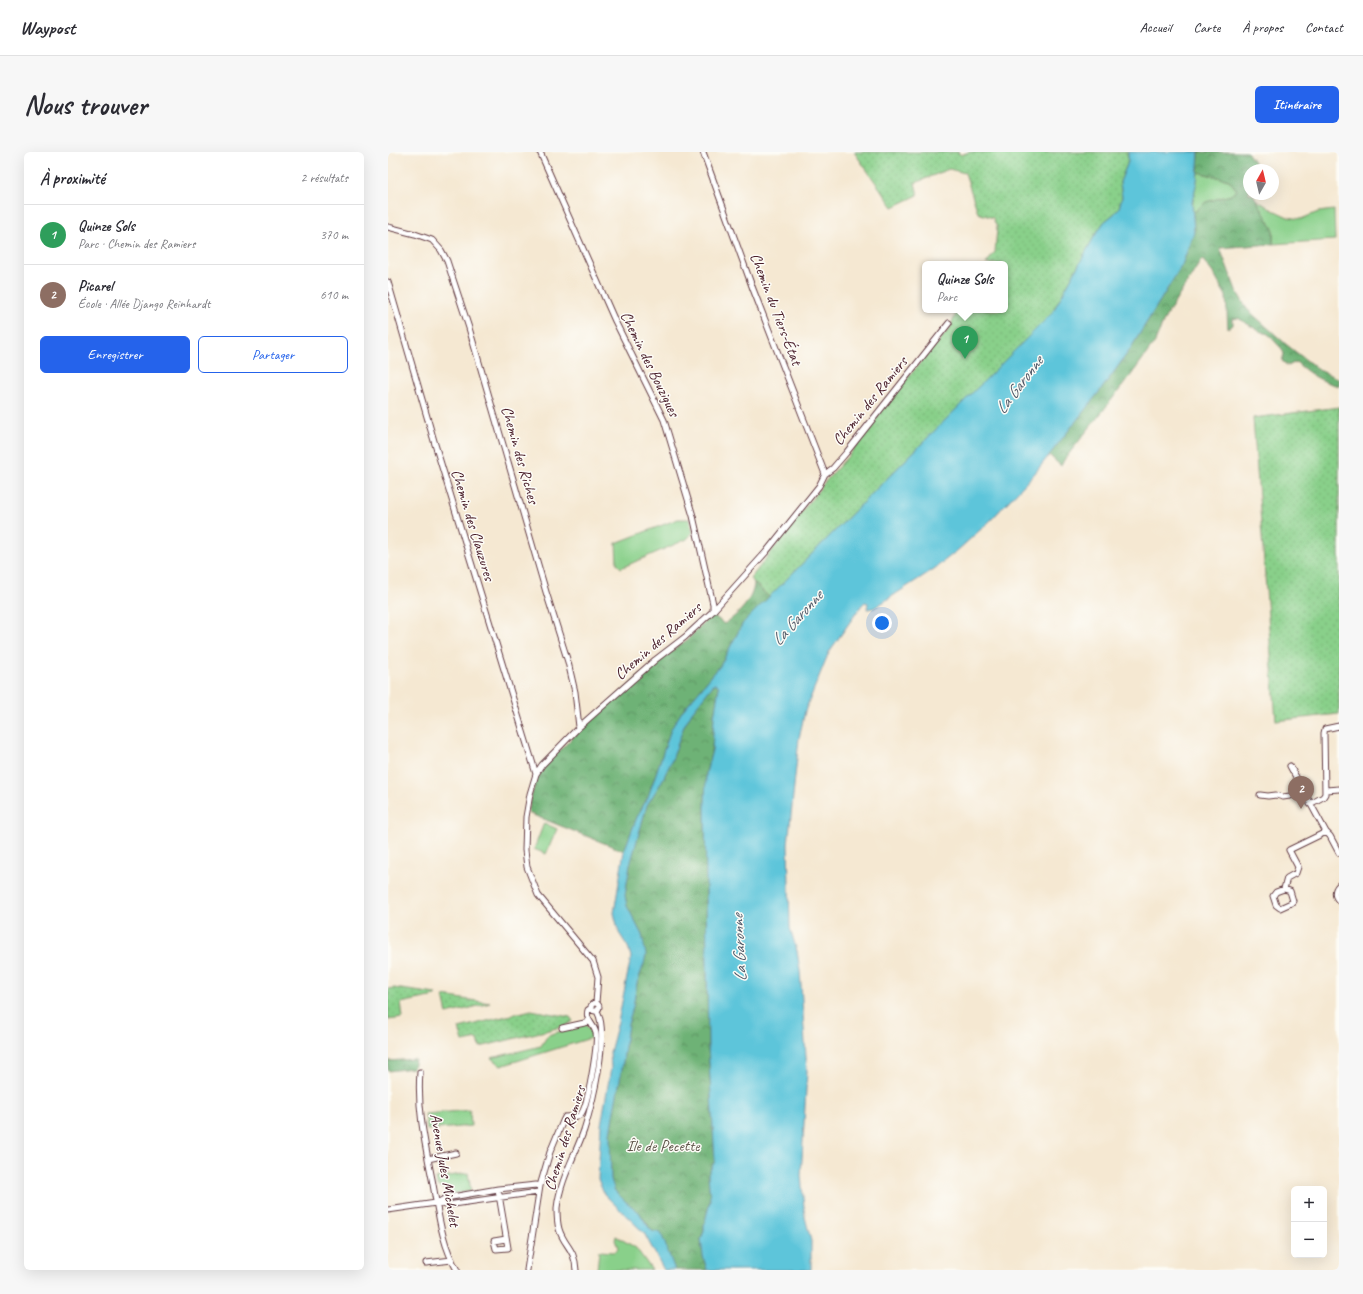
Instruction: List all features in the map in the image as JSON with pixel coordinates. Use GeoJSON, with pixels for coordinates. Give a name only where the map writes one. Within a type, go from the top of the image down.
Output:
{"type":"FeatureCollection","features":[{"type":"Feature","properties":{"kind":"street","name":"Chemin des Bouzigues"},"geometry":{"type":"LineString","coordinates":[[540,152],[615,321],[664,420],[693,516],[713,604],[713,611]]}},
{"type":"Feature","properties":{"kind":"street","name":"Chemin du Tiers-État"},"geometry":{"type":"LineString","coordinates":[[703,152],[753,289],[825,474]]}},
{"type":"Feature","properties":{"kind":"street","name":"Chemin des Riches"},"geometry":{"type":"LineString","coordinates":[[388,227],[432,240],[441,250],[447,261],[469,328],[568,662],[575,692],[579,726]]}},
{"type":"Feature","properties":{"kind":"street","name":"Chemin des Clauzures"},"geometry":{"type":"LineString","coordinates":[[388,282],[434,441],[536,774]]}},
{"type":"Feature","properties":{"kind":"street","name":"Chemin des Ramiers"},"geometry":{"type":"LineString","coordinates":[[596,1003],[598,977],[593,961],[538,895],[527,867],[525,850],[526,817],[530,794],[536,774],[542,765],[579,726],[655,660],[685,637],[713,611],[766,552],[819,486],[825,474],[833,468],[846,453],[949,323]]}},
{"type":"Feature","properties":{"kind":"street"},"geometry":{"type":"LineString","coordinates":[[711,596],[717,600],[722,600]]}},
{"type":"Feature","properties":{"kind":"street"},"geometry":{"type":"LineString","coordinates":[[1310,804],[1323,797],[1326,790],[1325,729],[1339,726]]}},
{"type":"Feature","properties":{"kind":"street"},"geometry":{"type":"LineString","coordinates":[[1290,766],[1310,804],[1339,853]]}},
{"type":"Feature","properties":{"kind":"street"},"geometry":{"type":"LineString","coordinates":[[1326,790],[1339,789]]}},
{"type":"Feature","properties":{"kind":"street"},"geometry":{"type":"LineString","coordinates":[[1260,795],[1276,795],[1283,797],[1290,796],[1303,790]]}},
{"type":"Feature","properties":{"kind":"street"},"geometry":{"type":"LineString","coordinates":[[1284,889],[1287,878],[1296,872],[1298,867],[1289,850],[1326,832]]}},
{"type":"Feature","properties":{"kind":"street"},"geometry":{"type":"LineString","coordinates":[[1339,885],[1335,891],[1336,897],[1339,901]]}},
{"type":"Feature","properties":{"kind":"street"},"geometry":{"type":"LineString","coordinates":[[527,1270],[538,1192],[550,1152],[565,1117],[580,1115],[583,1112],[590,1083],[596,1040],[594,1027],[586,1014],[591,1008],[592,1004],[596,1003],[599,1006],[597,1011],[593,1011],[591,1008]]}},
{"type":"Feature","properties":{"kind":"street","name":"Chemin des Ramiers"},"geometry":{"type":"LineString","coordinates":[[576,1270],[574,1253],[559,1229],[557,1208],[562,1181],[584,1130],[597,1076],[602,1032],[601,1020],[597,1011]]}},
{"type":"Feature","properties":{"kind":"street"},"geometry":{"type":"LineString","coordinates":[[562,1028],[590,1022]]}},
{"type":"Feature","properties":{"kind":"street","name":"Avenue Jules Michelet"},"geometry":{"type":"LineString","coordinates":[[420,1072],[423,1129],[436,1203],[443,1234],[457,1270]]}},
{"type":"Feature","properties":{"kind":"street"},"geometry":{"type":"LineString","coordinates":[[428,1159],[456,1153]]}},
{"type":"Feature","properties":{"kind":"street"},"geometry":{"type":"LineString","coordinates":[[388,1210],[436,1203],[446,1198],[498,1189],[536,1185],[540,1186]]}},
{"type":"Feature","properties":{"kind":"street"},"geometry":{"type":"LineString","coordinates":[[498,1189],[506,1239]]}},
{"type":"Feature","properties":{"kind":"street"},"geometry":{"type":"LineString","coordinates":[[436,1203],[447,1205],[538,1192]]}},
{"type":"Feature","properties":{"kind":"street"},"geometry":{"type":"LineString","coordinates":[[475,1193],[476,1200]]}},
{"type":"Feature","properties":{"kind":"street"},"geometry":{"type":"LineString","coordinates":[[426,1264],[452,1260]]}},
{"type":"Feature","properties":{"kind":"green space"},"geometry":{"type":"Polygon","coordinates":[[[854,152],[958,152],[961,155],[969,152],[1128,152],[1128,162],[1120,182],[1122,197],[1119,208],[1104,222],[1094,237],[1052,313],[769,597],[750,579],[824,483],[849,455],[897,390],[950,328],[956,313],[1008,313],[1008,261],[988,261],[995,252],[997,228],[993,218],[978,213],[965,173],[949,169],[915,183],[918,195],[893,207],[854,152]]]}},
{"type":"Feature","properties":{"kind":"green space"},"geometry":{"type":"Polygon","coordinates":[[[1199,152],[1247,152],[1256,164],[1243,164],[1243,200],[1256,200],[1273,229],[1273,244],[1220,248],[1236,290],[1247,309],[1287,345],[1319,370],[1339,379],[1339,386],[1316,377],[1296,362],[1288,366],[1282,361],[1284,354],[1282,349],[1268,334],[1259,331],[1238,318],[1233,319],[1233,325],[1228,329],[1226,296],[1213,273],[1202,259],[1165,318],[1155,342],[1132,374],[1064,460],[1061,466],[1049,455],[1103,387],[1129,351],[1182,265],[1194,232],[1193,213],[1206,202],[1231,195],[1237,190],[1229,180],[1198,172],[1199,152]]]}},
{"type":"Feature","properties":{"kind":"green space"},"geometry":{"type":"Polygon","coordinates":[[[1198,172],[1229,180],[1237,190],[1231,195],[1206,202],[1193,213],[1193,202],[1198,172]]]}},
{"type":"Feature","properties":{"kind":"green space"},"geometry":{"type":"Polygon","coordinates":[[[1256,200],[1288,217],[1301,219],[1318,212],[1334,210],[1335,240],[1273,244],[1273,229],[1256,200]]]}},
{"type":"Feature","properties":{"kind":"green space"},"geometry":{"type":"Polygon","coordinates":[[[1339,407],[1339,714],[1276,721],[1253,418],[1339,407]]]}},
{"type":"Feature","properties":{"kind":"green space"},"geometry":{"type":"Polygon","coordinates":[[[678,519],[689,519],[693,532],[687,539],[621,568],[617,564],[616,543],[678,519]]]}},
{"type":"Feature","properties":{"kind":"green space"},"geometry":{"type":"Polygon","coordinates":[[[754,583],[769,597],[743,623],[720,666],[683,710],[671,729],[648,797],[637,817],[624,851],[528,813],[538,775],[544,766],[581,729],[638,677],[688,639],[712,614],[724,624],[739,612],[748,601],[754,583]]]}},
{"type":"Feature","properties":{"kind":"green space","name":"Île de Pecette"},"geometry":{"type":"Polygon","coordinates":[[[714,684],[717,684],[719,687],[714,717],[712,750],[706,773],[705,807],[708,1046],[715,1161],[708,1174],[710,1200],[701,1239],[703,1256],[707,1270],[675,1270],[639,1212],[615,1191],[611,1181],[610,1134],[622,1069],[628,1024],[633,1007],[637,983],[644,964],[642,935],[627,906],[625,895],[630,865],[647,805],[661,783],[672,760],[684,726],[692,712],[714,684]]]}},
{"type":"Feature","properties":{"kind":"green space"},"geometry":{"type":"Polygon","coordinates":[[[544,823],[557,829],[546,854],[534,849],[544,823]]]}},
{"type":"Feature","properties":{"kind":"green space"},"geometry":{"type":"Polygon","coordinates":[[[394,988],[436,994],[435,996],[401,1003],[403,1018],[388,1020],[388,989],[394,988]]]}},
{"type":"Feature","properties":{"kind":"green space"},"geometry":{"type":"Polygon","coordinates":[[[443,996],[490,1003],[447,1014],[443,996]]]}},
{"type":"Feature","properties":{"kind":"green space"},"geometry":{"type":"Polygon","coordinates":[[[531,1010],[570,1017],[573,1021],[565,1026],[480,1047],[478,1039],[463,1042],[459,1028],[531,1010]]]}},
{"type":"Feature","properties":{"kind":"green space"},"geometry":{"type":"Polygon","coordinates":[[[585,1024],[595,1036],[594,1037],[501,1066],[491,1058],[541,1046],[548,1035],[585,1024]]]}},
{"type":"Feature","properties":{"kind":"green space"},"geometry":{"type":"Polygon","coordinates":[[[415,1059],[413,1068],[388,1071],[388,1061],[415,1059]]]}},
{"type":"Feature","properties":{"kind":"green space"},"geometry":{"type":"Polygon","coordinates":[[[470,1110],[471,1126],[427,1130],[425,1114],[470,1110]]]}},
{"type":"Feature","properties":{"kind":"green space"},"geometry":{"type":"Polygon","coordinates":[[[468,1173],[471,1191],[451,1194],[437,1185],[436,1178],[468,1173]]]}},
{"type":"Feature","properties":{"kind":"green space"},"geometry":{"type":"Polygon","coordinates":[[[616,1236],[636,1248],[652,1270],[597,1270],[599,1251],[615,1252],[618,1248],[615,1240],[616,1236]]]}},
{"type":"Feature","properties":{"kind":"water","name":"La Garonne"},"geometry":{"type":"Polygon","coordinates":[[[1128,152],[1199,152],[1197,181],[1192,203],[1194,232],[1182,265],[1129,351],[1103,387],[1035,473],[989,522],[934,569],[874,608],[867,609],[868,603],[865,602],[861,606],[829,652],[805,711],[799,738],[788,844],[790,928],[797,951],[800,971],[807,1071],[801,1176],[805,1217],[811,1241],[811,1270],[707,1270],[703,1256],[701,1239],[710,1200],[708,1174],[715,1161],[708,1046],[705,807],[706,773],[712,750],[714,717],[719,687],[717,684],[714,684],[692,712],[684,726],[672,760],[661,783],[647,805],[630,865],[625,895],[627,906],[642,935],[646,955],[637,983],[633,1007],[628,1024],[622,1069],[610,1134],[611,1180],[615,1191],[639,1212],[652,1231],[661,1233],[675,1270],[664,1270],[644,1233],[604,1194],[598,1179],[601,1125],[611,1068],[610,1052],[618,1022],[631,957],[628,947],[619,933],[614,913],[624,851],[637,817],[648,797],[671,729],[683,710],[720,666],[743,623],[1052,313],[1094,237],[1104,222],[1119,208],[1122,197],[1120,182],[1128,162],[1128,152]]]}},
{"type":"Feature","properties":{"kind":"place","name":"Quinze Sols"},"geometry":{"type":"Point","coordinates":[965,359]}},
{"type":"Feature","properties":{"kind":"place","name":"Picarel"},"geometry":{"type":"Point","coordinates":[1301,809]}}]}
